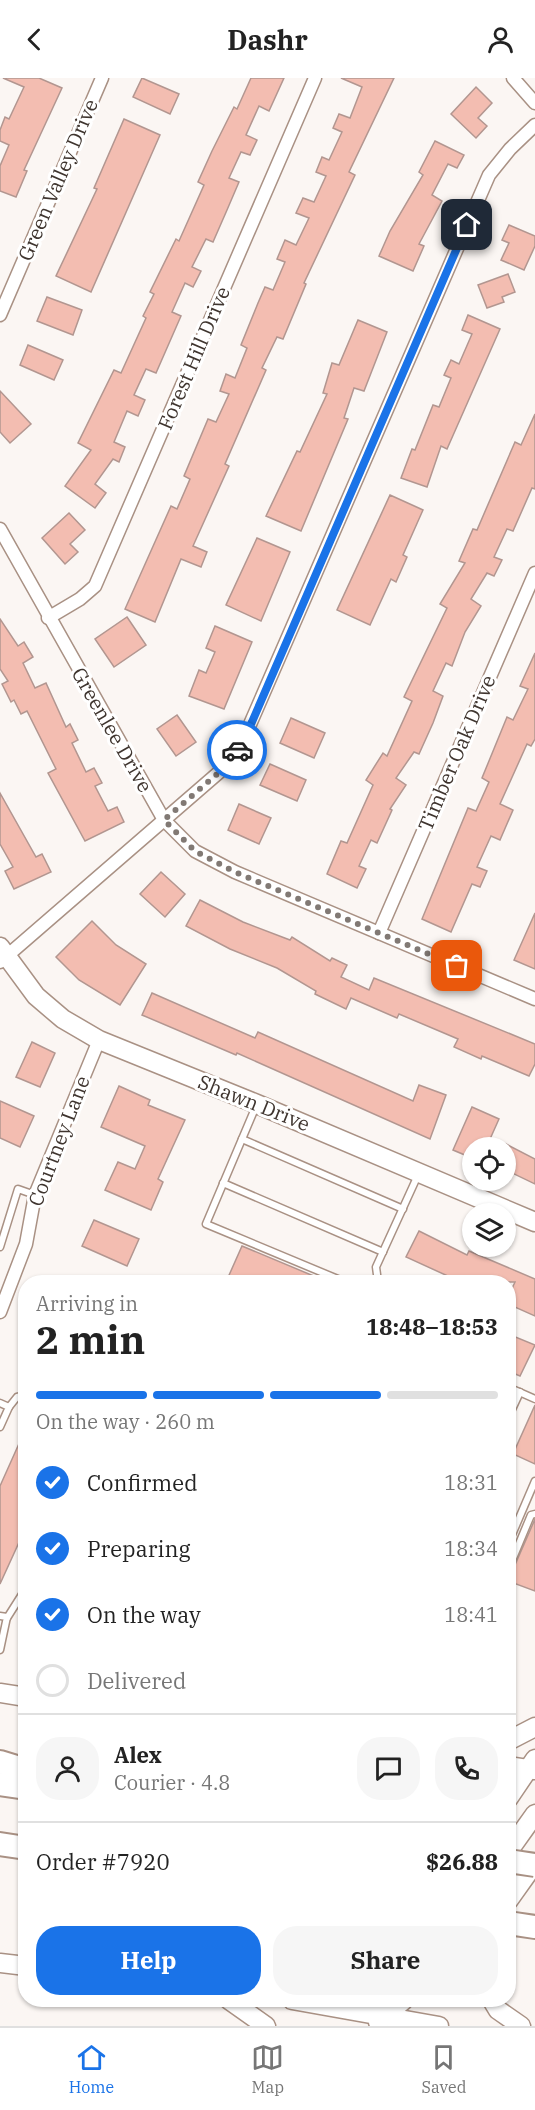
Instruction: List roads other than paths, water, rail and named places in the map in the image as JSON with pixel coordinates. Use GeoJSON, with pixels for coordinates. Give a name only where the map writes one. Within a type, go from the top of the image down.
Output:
{"type":"FeatureCollection","features":[{"type":"Feature","properties":{"kind":"highway"},"geometry":{"type":"LineString","coordinates":[[0,1762],[18,1768]]}},
{"type":"Feature","properties":{"kind":"highway"},"geometry":{"type":"LineString","coordinates":[[0,1784],[18,1787]]}},
{"type":"Feature","properties":{"kind":"highway"},"geometry":{"type":"LineString","coordinates":[[0,1844],[18,1847]]}},
{"type":"Feature","properties":{"kind":"highway"},"geometry":{"type":"LineString","coordinates":[[516,1862],[535,1864]]}},
{"type":"Feature","properties":{"kind":"highway"},"geometry":{"type":"LineString","coordinates":[[516,1924],[535,1927]]}},
{"type":"Feature","properties":{"kind":"street","name":"Green Valley Drive"},"geometry":{"type":"LineString","coordinates":[[0,315],[102,78]]}},
{"type":"Feature","properties":{"kind":"street","name":"Forest Hill Drive"},"geometry":{"type":"LineString","coordinates":[[48,618],[80,599],[95,586],[315,78]]}},
{"type":"Feature","properties":{"kind":"street"},"geometry":{"type":"LineString","coordinates":[[513,78],[535,103]]}},
{"type":"Feature","properties":{"kind":"street"},"geometry":{"type":"LineString","coordinates":[[2,956],[224,768],[241,745],[489,175],[510,149],[535,125]]}},
{"type":"Feature","properties":{"kind":"street","name":"Greenlee Drive"},"geometry":{"type":"LineString","coordinates":[[0,529],[48,618],[164,820],[195,851],[235,872],[535,999]]}},
{"type":"Feature","properties":{"kind":"street","name":"Timber Oak Drive"},"geometry":{"type":"LineString","coordinates":[[379,933],[535,573]]}},
{"type":"Feature","properties":{"kind":"street","name":"Shawn Drive"},"geometry":{"type":"LineString","coordinates":[[2,956],[36,996],[63,1019],[99,1040],[257,1104],[535,1222]]}},
{"type":"Feature","properties":{"kind":"street","name":"Courtney Lane"},"geometry":{"type":"LineString","coordinates":[[1,1309],[26,1244],[35,1195],[99,1040]]}},
{"type":"Feature","properties":{"kind":"street"},"geometry":{"type":"LineString","coordinates":[[0,1693],[18,1696]]}},
{"type":"Feature","properties":{"kind":"street"},"geometry":{"type":"LineString","coordinates":[[516,1737],[535,1727]]}},
{"type":"Feature","properties":{"kind":"street"},"geometry":{"type":"LineString","coordinates":[[516,1766],[533,1766]]}},
{"type":"Feature","properties":{"kind":"street"},"geometry":{"type":"LineString","coordinates":[[516,1788],[533,1766]]}},
{"type":"Feature","properties":{"kind":"street"},"geometry":{"type":"LineString","coordinates":[[516,1841],[535,1814]]}},
{"type":"Feature","properties":{"kind":"street"},"geometry":{"type":"LineString","coordinates":[[516,1890],[535,1864]]}},
{"type":"Feature","properties":{"kind":"street"},"geometry":{"type":"LineString","coordinates":[[0,1963],[18,1965]]}},
{"type":"Feature","properties":{"kind":"street"},"geometry":{"type":"LineString","coordinates":[[239,2007],[266,2026]]}},
{"type":"Feature","properties":{"kind":"street"},"geometry":{"type":"LineString","coordinates":[[336,2007],[439,2026]]}},
{"type":"Feature","properties":{"kind":"street"},"geometry":{"type":"LineString","coordinates":[[496,2007],[521,2026]]}},
{"type":"Feature","properties":{"kind":"lane"},"geometry":{"type":"LineString","coordinates":[[257,1104],[206,1224],[328,1275]]}},
{"type":"Feature","properties":{"kind":"lane"},"geometry":{"type":"LineString","coordinates":[[242,1139],[403,1209]]}},
{"type":"Feature","properties":{"kind":"lane"},"geometry":{"type":"LineString","coordinates":[[377,1275],[376,1267],[419,1173]]}},
{"type":"Feature","properties":{"kind":"lane"},"geometry":{"type":"LineString","coordinates":[[223,1183],[383,1252]]}},
{"type":"Feature","properties":{"kind":"lane"},"geometry":{"type":"LineString","coordinates":[[0,1247],[18,1189],[35,1195]]}},
{"type":"Feature","properties":{"kind":"lane"},"geometry":{"type":"LineString","coordinates":[[516,1391],[535,1399]]}},
{"type":"Feature","properties":{"kind":"lane"},"geometry":{"type":"LineString","coordinates":[[516,1401],[520,1392]]}},
{"type":"Feature","properties":{"kind":"lane"},"geometry":{"type":"LineString","coordinates":[[0,1427],[9,1407],[18,1397]]}},
{"type":"Feature","properties":{"kind":"lane"},"geometry":{"type":"LineString","coordinates":[[0,1403],[9,1407]]}},
{"type":"Feature","properties":{"kind":"lane"},"geometry":{"type":"LineString","coordinates":[[516,1525],[535,1481]]}},
{"type":"Feature","properties":{"kind":"lane"},"geometry":{"type":"LineString","coordinates":[[516,1552],[535,1506]]}},
{"type":"Feature","properties":{"kind":"lane"},"geometry":{"type":"LineString","coordinates":[[0,1650],[4,1617],[18,1599]]}}]}
